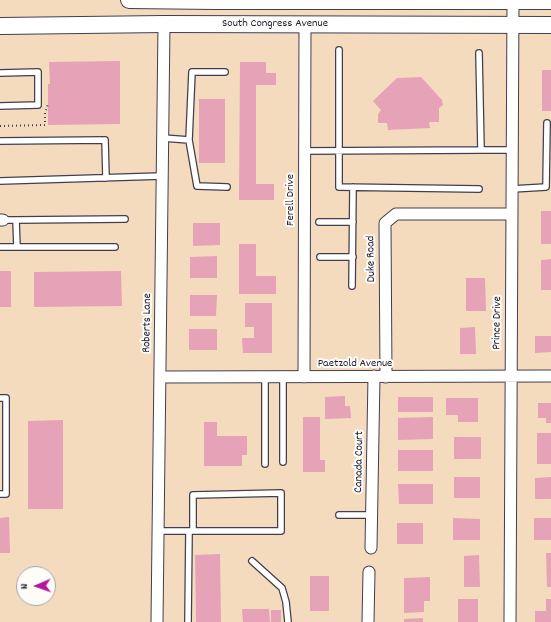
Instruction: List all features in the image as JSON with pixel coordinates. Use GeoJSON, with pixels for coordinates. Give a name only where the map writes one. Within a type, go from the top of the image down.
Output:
{"type":"FeatureCollection","features":[{"type":"Feature","properties":{"kind":"main road","name":"South Congress Avenue"},"geometry":{"type":"LineString","coordinates":[[129,0],[551,0]]}},
{"type":"Feature","properties":{"kind":"main road"},"geometry":{"type":"LineString","coordinates":[[119,25],[151,14],[160,8],[164,0]]}},
{"type":"Feature","properties":{"kind":"main road"},"geometry":{"type":"LineString","coordinates":[[164,24],[169,17],[178,12],[215,1]]}},
{"type":"Feature","properties":{"kind":"main road","name":"South Congress Avenue"},"geometry":{"type":"LineString","coordinates":[[0,26],[164,24],[551,25]]}},
{"type":"Feature","properties":{"kind":"street","name":"Prince Drive"},"geometry":{"type":"LineString","coordinates":[[510,622],[513,0]]}},
{"type":"Feature","properties":{"kind":"street","name":"Roberts Lane"},"geometry":{"type":"LineString","coordinates":[[157,622],[164,24]]}},
{"type":"Feature","properties":{"kind":"street","name":"Ferell Drive"},"geometry":{"type":"LineString","coordinates":[[304,377],[305,24]]}},
{"type":"Feature","properties":{"kind":"street","name":"Duke Road"},"geometry":{"type":"LineString","coordinates":[[386,377],[384,223],[396,214],[512,214]]}},
{"type":"Feature","properties":{"kind":"street","name":"Canada Court"},"geometry":{"type":"LineString","coordinates":[[370,548],[374,376]]}},
{"type":"Feature","properties":{"kind":"street","name":"Paetzold Avenue"},"geometry":{"type":"LineString","coordinates":[[160,377],[551,376]]}},
{"type":"Feature","properties":{"kind":"street"},"geometry":{"type":"LineString","coordinates":[[368,622],[369,572]]}},
{"type":"Feature","properties":{"kind":"lane"},"geometry":{"type":"LineString","coordinates":[[339,50],[339,187],[479,189]]}},
{"type":"Feature","properties":{"kind":"lane"},"geometry":{"type":"LineString","coordinates":[[479,53],[481,150]]}},
{"type":"Feature","properties":{"kind":"lane"},"geometry":{"type":"LineString","coordinates":[[0,73],[38,72],[38,105],[0,106]]}},
{"type":"Feature","properties":{"kind":"lane"},"geometry":{"type":"LineString","coordinates":[[225,72],[192,72],[189,140],[197,186],[227,187]]}},
{"type":"Feature","properties":{"kind":"lane"},"geometry":{"type":"LineString","coordinates":[[512,189],[546,187],[547,123]]}},
{"type":"Feature","properties":{"kind":"lane"},"geometry":{"type":"LineString","coordinates":[[162,138],[189,140]]}},
{"type":"Feature","properties":{"kind":"lane"},"geometry":{"type":"LineString","coordinates":[[0,141],[105,140],[106,178]]}},
{"type":"Feature","properties":{"kind":"lane"},"geometry":{"type":"LineString","coordinates":[[304,151],[512,150]]}},
{"type":"Feature","properties":{"kind":"lane"},"geometry":{"type":"LineString","coordinates":[[0,181],[162,176]]}},
{"type":"Feature","properties":{"kind":"lane"},"geometry":{"type":"LineString","coordinates":[[352,286],[353,188]]}},
{"type":"Feature","properties":{"kind":"lane"},"geometry":{"type":"LineString","coordinates":[[2,220],[125,219]]}},
{"type":"Feature","properties":{"kind":"lane"},"geometry":{"type":"LineString","coordinates":[[16,220],[17,247]]}},
{"type":"Feature","properties":{"kind":"lane"},"geometry":{"type":"LineString","coordinates":[[320,222],[353,222]]}},
{"type":"Feature","properties":{"kind":"lane"},"geometry":{"type":"LineString","coordinates":[[0,247],[115,247]]}},
{"type":"Feature","properties":{"kind":"lane"},"geometry":{"type":"LineString","coordinates":[[320,257],[353,257]]}},
{"type":"Feature","properties":{"kind":"lane"},"geometry":{"type":"LineString","coordinates":[[265,377],[265,464]]}},
{"type":"Feature","properties":{"kind":"lane"},"geometry":{"type":"LineString","coordinates":[[283,377],[283,462]]}},
{"type":"Feature","properties":{"kind":"lane"},"geometry":{"type":"LineString","coordinates":[[0,398],[6,398],[3,458],[6,494],[0,494]]}},
{"type":"Feature","properties":{"kind":"lane"},"geometry":{"type":"LineString","coordinates":[[158,531],[191,531],[281,531],[281,493],[193,495],[191,531],[188,622]]}},
{"type":"Feature","properties":{"kind":"lane"},"geometry":{"type":"LineString","coordinates":[[339,515],[371,515]]}},
{"type":"Feature","properties":{"kind":"lane"},"geometry":{"type":"LineString","coordinates":[[252,561],[282,588],[286,602],[288,622]]}},
{"type":"Feature","properties":{"kind":"path"},"geometry":{"type":"LineString","coordinates":[[0,126],[45,125],[48,104]]}},
{"type":"Feature","properties":{"kind":"building"},"geometry":{"type":"Polygon","coordinates":[[[120,61],[120,124],[48,125],[48,84],[50,84],[49,62],[120,61]]]}},
{"type":"Feature","properties":{"kind":"building"},"geometry":{"type":"Polygon","coordinates":[[[240,62],[266,62],[266,73],[276,73],[276,85],[256,85],[256,184],[274,184],[274,200],[239,200],[240,62]]]}},
{"type":"Feature","properties":{"kind":"building"},"geometry":{"type":"Polygon","coordinates":[[[542,70],[551,70],[551,111],[542,111],[542,70]]]}},
{"type":"Feature","properties":{"kind":"building"},"geometry":{"type":"Polygon","coordinates":[[[421,77],[442,100],[443,105],[439,108],[439,122],[429,122],[430,128],[388,130],[387,123],[378,123],[378,114],[381,110],[373,101],[397,78],[421,77]]]}},
{"type":"Feature","properties":{"kind":"building"},"geometry":{"type":"Polygon","coordinates":[[[199,99],[225,99],[225,163],[199,163],[199,99]]]}},
{"type":"Feature","properties":{"kind":"building"},"geometry":{"type":"Polygon","coordinates":[[[541,211],[551,211],[551,244],[541,244],[541,211]]]}},
{"type":"Feature","properties":{"kind":"building"},"geometry":{"type":"Polygon","coordinates":[[[193,223],[220,223],[220,245],[193,246],[193,223]]]}},
{"type":"Feature","properties":{"kind":"building"},"geometry":{"type":"Polygon","coordinates":[[[239,244],[256,244],[256,276],[276,276],[276,294],[239,294],[239,244]]]}},
{"type":"Feature","properties":{"kind":"building"},"geometry":{"type":"Polygon","coordinates":[[[217,256],[217,278],[190,278],[190,257],[217,256]]]}},
{"type":"Feature","properties":{"kind":"building"},"geometry":{"type":"Polygon","coordinates":[[[551,259],[551,290],[541,290],[541,260],[551,259]]]}},
{"type":"Feature","properties":{"kind":"building"},"geometry":{"type":"Polygon","coordinates":[[[0,271],[11,271],[11,307],[0,307],[0,271]]]}},
{"type":"Feature","properties":{"kind":"building"},"geometry":{"type":"Polygon","coordinates":[[[121,271],[122,306],[34,307],[34,272],[121,271]]]}},
{"type":"Feature","properties":{"kind":"building"},"geometry":{"type":"Polygon","coordinates":[[[466,278],[485,278],[486,311],[466,311],[466,278]]]}},
{"type":"Feature","properties":{"kind":"building"},"geometry":{"type":"Polygon","coordinates":[[[190,295],[217,295],[216,316],[190,316],[190,295]]]}},
{"type":"Feature","properties":{"kind":"building"},"geometry":{"type":"Polygon","coordinates":[[[245,303],[272,303],[272,353],[243,353],[242,338],[254,338],[254,327],[245,327],[245,303]]]}},
{"type":"Feature","properties":{"kind":"building"},"geometry":{"type":"Polygon","coordinates":[[[475,327],[476,354],[460,354],[460,328],[475,327]]]}},
{"type":"Feature","properties":{"kind":"building"},"geometry":{"type":"Polygon","coordinates":[[[189,329],[217,329],[217,350],[189,350],[189,329]]]}},
{"type":"Feature","properties":{"kind":"building"},"geometry":{"type":"Polygon","coordinates":[[[535,336],[551,336],[551,352],[535,353],[535,336]]]}},
{"type":"Feature","properties":{"kind":"building"},"geometry":{"type":"Polygon","coordinates":[[[345,396],[345,406],[350,406],[351,418],[325,419],[325,397],[345,396]]]}},
{"type":"Feature","properties":{"kind":"building"},"geometry":{"type":"Polygon","coordinates":[[[398,397],[433,397],[433,412],[398,412],[398,397]]]}},
{"type":"Feature","properties":{"kind":"building"},"geometry":{"type":"Polygon","coordinates":[[[446,398],[478,398],[478,422],[458,422],[458,415],[446,415],[446,398]]]}},
{"type":"Feature","properties":{"kind":"building"},"geometry":{"type":"Polygon","coordinates":[[[538,403],[551,403],[551,423],[546,423],[546,418],[538,418],[538,403]]]}},
{"type":"Feature","properties":{"kind":"building"},"geometry":{"type":"Polygon","coordinates":[[[303,417],[320,417],[320,460],[325,460],[325,472],[303,472],[303,417]]]}},
{"type":"Feature","properties":{"kind":"building"},"geometry":{"type":"Polygon","coordinates":[[[433,417],[433,439],[398,440],[398,418],[433,417]]]}},
{"type":"Feature","properties":{"kind":"building"},"geometry":{"type":"Polygon","coordinates":[[[63,420],[63,509],[28,509],[28,421],[63,420]]]}},
{"type":"Feature","properties":{"kind":"building"},"geometry":{"type":"Polygon","coordinates":[[[204,422],[217,422],[217,436],[247,436],[247,455],[242,455],[242,466],[204,466],[204,422]]]}},
{"type":"Feature","properties":{"kind":"building"},"geometry":{"type":"Polygon","coordinates":[[[537,433],[551,433],[551,464],[537,464],[537,433]]]}},
{"type":"Feature","properties":{"kind":"building"},"geometry":{"type":"Polygon","coordinates":[[[454,437],[481,437],[481,459],[454,459],[454,437]]]}},
{"type":"Feature","properties":{"kind":"building"},"geometry":{"type":"Polygon","coordinates":[[[398,450],[433,450],[433,471],[398,471],[398,450]]]}},
{"type":"Feature","properties":{"kind":"building"},"geometry":{"type":"Polygon","coordinates":[[[454,477],[480,477],[480,498],[454,498],[454,477]]]}},
{"type":"Feature","properties":{"kind":"building"},"geometry":{"type":"Polygon","coordinates":[[[551,477],[551,499],[535,499],[535,478],[551,477]]]}},
{"type":"Feature","properties":{"kind":"building"},"geometry":{"type":"Polygon","coordinates":[[[398,484],[433,484],[433,504],[399,504],[398,484]]]}},
{"type":"Feature","properties":{"kind":"building"},"geometry":{"type":"Polygon","coordinates":[[[9,517],[10,553],[0,553],[0,518],[9,517]]]}},
{"type":"Feature","properties":{"kind":"building"},"geometry":{"type":"Polygon","coordinates":[[[453,518],[480,519],[480,540],[453,540],[453,518]]]}},
{"type":"Feature","properties":{"kind":"building"},"geometry":{"type":"Polygon","coordinates":[[[534,518],[551,518],[551,540],[534,540],[534,518]]]}},
{"type":"Feature","properties":{"kind":"building"},"geometry":{"type":"Polygon","coordinates":[[[397,523],[423,523],[423,544],[397,544],[397,523]]]}},
{"type":"Feature","properties":{"kind":"building"},"geometry":{"type":"Polygon","coordinates":[[[546,553],[551,553],[551,587],[547,587],[546,553]]]}},
{"type":"Feature","properties":{"kind":"building"},"geometry":{"type":"Polygon","coordinates":[[[220,554],[221,622],[196,622],[195,555],[220,554]]]}},
{"type":"Feature","properties":{"kind":"building"},"geometry":{"type":"Polygon","coordinates":[[[479,555],[480,587],[464,587],[464,556],[479,555]]]}},
{"type":"Feature","properties":{"kind":"building"},"geometry":{"type":"Polygon","coordinates":[[[310,576],[329,576],[329,611],[310,611],[310,576]]]}},
{"type":"Feature","properties":{"kind":"building"},"geometry":{"type":"Polygon","coordinates":[[[430,577],[430,601],[424,601],[424,612],[404,613],[404,578],[430,577]]]}},
{"type":"Feature","properties":{"kind":"building"},"geometry":{"type":"Polygon","coordinates":[[[458,599],[478,599],[478,622],[458,622],[458,599]]]}},
{"type":"Feature","properties":{"kind":"building"},"geometry":{"type":"Polygon","coordinates":[[[546,599],[551,599],[551,622],[535,622],[535,611],[546,611],[546,599]]]}},
{"type":"Feature","properties":{"kind":"building"},"geometry":{"type":"Polygon","coordinates":[[[242,609],[269,609],[270,622],[243,622],[242,609]]]}},
{"type":"Feature","properties":{"kind":"building"},"geometry":{"type":"Polygon","coordinates":[[[271,610],[281,610],[281,622],[271,622],[271,610]]]}},
{"type":"Feature","properties":{"kind":"building"},"geometry":{"type":"Polygon","coordinates":[[[423,618],[423,622],[404,622],[404,619],[423,618]]]}}]}
